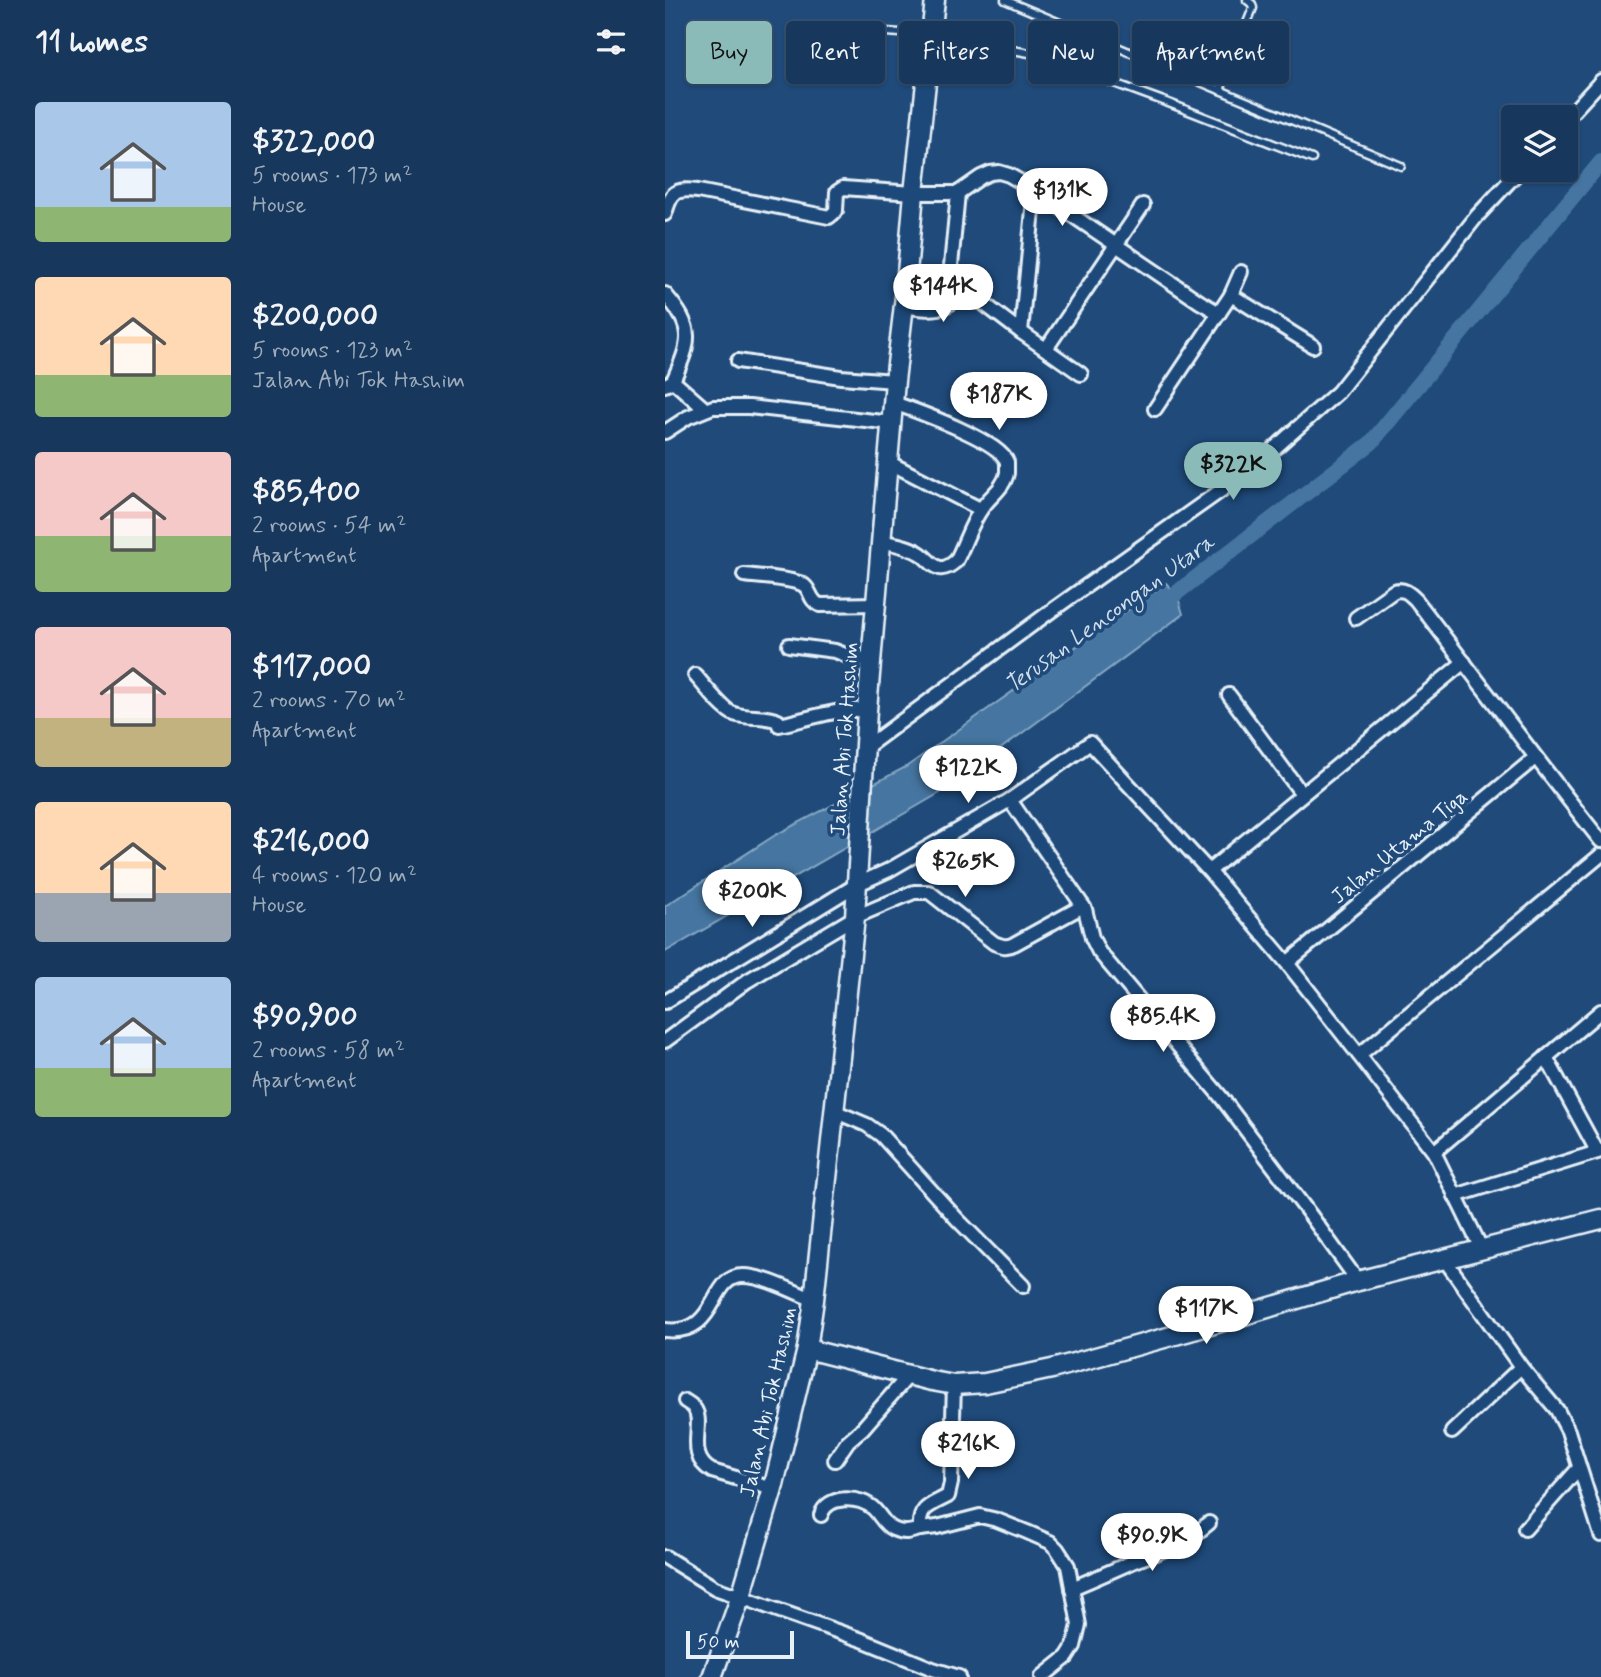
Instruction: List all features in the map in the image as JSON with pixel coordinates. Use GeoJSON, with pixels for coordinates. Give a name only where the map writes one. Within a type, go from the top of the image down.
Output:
{"type":"FeatureCollection","features":[{"type":"Feature","properties":{"kind":"main road","name":"Jalan Abi Tok Hashim"},"geometry":{"type":"LineString","coordinates":[[932,21],[935,0]]}},
{"type":"Feature","properties":{"kind":"main road","name":"Jalan Abi Tok Hashim"},"geometry":{"type":"LineString","coordinates":[[712,1677],[741,1596],[773,1489],[807,1349],[814,1300],[855,917],[871,659],[925,84]]}},
{"type":"Feature","properties":{"kind":"main road"},"geometry":{"type":"LineString","coordinates":[[807,1349],[954,1385],[985,1383],[1052,1368],[1358,1282],[1601,1219]]}},
{"type":"Feature","properties":{"kind":"street"},"geometry":{"type":"LineString","coordinates":[[1578,106],[1601,81]]}},
{"type":"Feature","properties":{"kind":"street"},"geometry":{"type":"LineString","coordinates":[[665,214],[669,200],[678,190],[685,190],[829,217],[836,211],[837,192],[843,188],[914,193],[958,192],[981,177],[999,172],[1035,190],[1219,313]]}},
{"type":"Feature","properties":{"kind":"street"},"geometry":{"type":"LineString","coordinates":[[865,748],[1051,611],[1250,470],[1338,392],[1477,216],[1509,182]]}},
{"type":"Feature","properties":{"kind":"street"},"geometry":{"type":"LineString","coordinates":[[1021,332],[1035,190]]}},
{"type":"Feature","properties":{"kind":"street"},"geometry":{"type":"LineString","coordinates":[[958,192],[951,266],[957,281],[1021,332],[1081,374]]}},
{"type":"Feature","properties":{"kind":"street"},"geometry":{"type":"LineString","coordinates":[[1046,349],[1143,205]]}},
{"type":"Feature","properties":{"kind":"street"},"geometry":{"type":"LineString","coordinates":[[1155,409],[1231,295],[1241,272]]}},
{"type":"Feature","properties":{"kind":"street"},"geometry":{"type":"LineString","coordinates":[[904,306],[930,310],[953,303],[968,291]]}},
{"type":"Feature","properties":{"kind":"street"},"geometry":{"type":"LineString","coordinates":[[665,294],[680,312],[686,328],[686,348],[669,383],[705,410]]}},
{"type":"Feature","properties":{"kind":"street"},"geometry":{"type":"LineString","coordinates":[[1231,295],[1313,346]]}},
{"type":"Feature","properties":{"kind":"street"},"geometry":{"type":"LineString","coordinates":[[738,361],[841,377],[895,382]]}},
{"type":"Feature","properties":{"kind":"street"},"geometry":{"type":"LineString","coordinates":[[881,541],[910,549],[935,566],[945,568],[955,561],[980,509],[1000,488],[1007,471],[1007,463],[1002,455],[990,446],[953,426],[894,403]]}},
{"type":"Feature","properties":{"kind":"street"},"geometry":{"type":"LineString","coordinates":[[665,432],[688,417],[713,407],[749,407],[892,423]]}},
{"type":"Feature","properties":{"kind":"street"},"geometry":{"type":"LineString","coordinates":[[888,462],[980,509]]}},
{"type":"Feature","properties":{"kind":"street"},"geometry":{"type":"LineString","coordinates":[[744,575],[800,584],[808,590],[811,599],[820,605],[877,604]]}},
{"type":"Feature","properties":{"kind":"street"},"geometry":{"type":"LineString","coordinates":[[1356,618],[1399,589],[1416,600],[1601,841]]}},
{"type":"Feature","properties":{"kind":"street"},"geometry":{"type":"LineString","coordinates":[[789,645],[871,659]]}},
{"type":"Feature","properties":{"kind":"street"},"geometry":{"type":"LineString","coordinates":[[1209,870],[1464,662]]}},
{"type":"Feature","properties":{"kind":"street"},"geometry":{"type":"LineString","coordinates":[[695,675],[731,713],[773,719],[778,721],[779,725],[840,710],[867,710]]}},
{"type":"Feature","properties":{"kind":"street"},"geometry":{"type":"LineString","coordinates":[[1229,695],[1302,794]]}},
{"type":"Feature","properties":{"kind":"street"},"geometry":{"type":"LineString","coordinates":[[665,1002],[857,876],[889,870],[1010,800],[1090,743],[1209,870],[1359,1055],[1434,1153],[1482,1250]]}},
{"type":"Feature","properties":{"kind":"street","name":"Jalan Utama Tiga"},"geometry":{"type":"LineString","coordinates":[[1287,963],[1535,758]]}},
{"type":"Feature","properties":{"kind":"street"},"geometry":{"type":"LineString","coordinates":[[1010,800],[1083,906],[1099,952],[1221,1097],[1358,1282]]}},
{"type":"Feature","properties":{"kind":"street"},"geometry":{"type":"LineString","coordinates":[[1359,1055],[1601,855]]}},
{"type":"Feature","properties":{"kind":"street"},"geometry":{"type":"LineString","coordinates":[[665,1041],[747,981],[855,917],[914,892],[929,892],[1002,947],[1083,906]]}},
{"type":"Feature","properties":{"kind":"street"},"geometry":{"type":"LineString","coordinates":[[1434,1153],[1601,1011]]}},
{"type":"Feature","properties":{"kind":"street"},"geometry":{"type":"LineString","coordinates":[[1454,1196],[1599,1151],[1546,1057]]}},
{"type":"Feature","properties":{"kind":"street"},"geometry":{"type":"LineString","coordinates":[[834,1111],[867,1125],[881,1135],[957,1219],[1023,1286]]}},
{"type":"Feature","properties":{"kind":"street"},"geometry":{"type":"LineString","coordinates":[[1445,1260],[1521,1367],[1557,1410],[1568,1432],[1601,1535]]}},
{"type":"Feature","properties":{"kind":"street"},"geometry":{"type":"LineString","coordinates":[[665,1330],[677,1331],[698,1323],[716,1300],[724,1283],[733,1277],[755,1278],[814,1300]]}},
{"type":"Feature","properties":{"kind":"street"},"geometry":{"type":"LineString","coordinates":[[1452,1432],[1521,1367]]}},
{"type":"Feature","properties":{"kind":"street"},"geometry":{"type":"LineString","coordinates":[[835,1460],[848,1441],[862,1429],[909,1375]]}},
{"type":"Feature","properties":{"kind":"street"},"geometry":{"type":"LineString","coordinates":[[920,1529],[919,1519],[923,1509],[948,1496],[951,1483],[954,1385]]}},
{"type":"Feature","properties":{"kind":"street"},"geometry":{"type":"LineString","coordinates":[[685,1401],[695,1408],[697,1414],[697,1444],[704,1467],[773,1489]]}},
{"type":"Feature","properties":{"kind":"street"},"geometry":{"type":"LineString","coordinates":[[1525,1530],[1579,1468]]}},
{"type":"Feature","properties":{"kind":"street"},"geometry":{"type":"LineString","coordinates":[[821,1516],[827,1506],[838,1500],[850,1499],[865,1502],[890,1528],[908,1533],[980,1516],[997,1520],[1049,1542],[1068,1566],[1079,1625],[1075,1646],[1067,1657],[1041,1677]]}},
{"type":"Feature","properties":{"kind":"street"},"geometry":{"type":"LineString","coordinates":[[1072,1588],[1173,1547],[1197,1534],[1209,1523]]}},
{"type":"Feature","properties":{"kind":"street"},"geometry":{"type":"LineString","coordinates":[[665,1557],[715,1588],[959,1677]]}},
{"type":"Feature","properties":{"kind":"lane"},"geometry":{"type":"LineString","coordinates":[[1220,90],[1253,8],[1247,0]]}},
{"type":"Feature","properties":{"kind":"lane"},"geometry":{"type":"LineString","coordinates":[[1010,1],[1401,166]]}},
{"type":"Feature","properties":{"kind":"lane"},"geometry":{"type":"LineString","coordinates":[[1014,50],[1035,54],[1312,159]]}},
{"type":"Feature","properties":{"kind":"water"},"geometry":{"type":"Polygon","coordinates":[[[1166,583],[1177,594],[1183,614],[945,790],[665,952],[665,906],[777,834],[906,767],[1166,583]]]}},
{"type":"Feature","properties":{"kind":"waterway","name":"Terusan Lencongan Utara"},"geometry":{"type":"LineString","coordinates":[[1161,605],[1371,443],[1601,162]]}}]}
